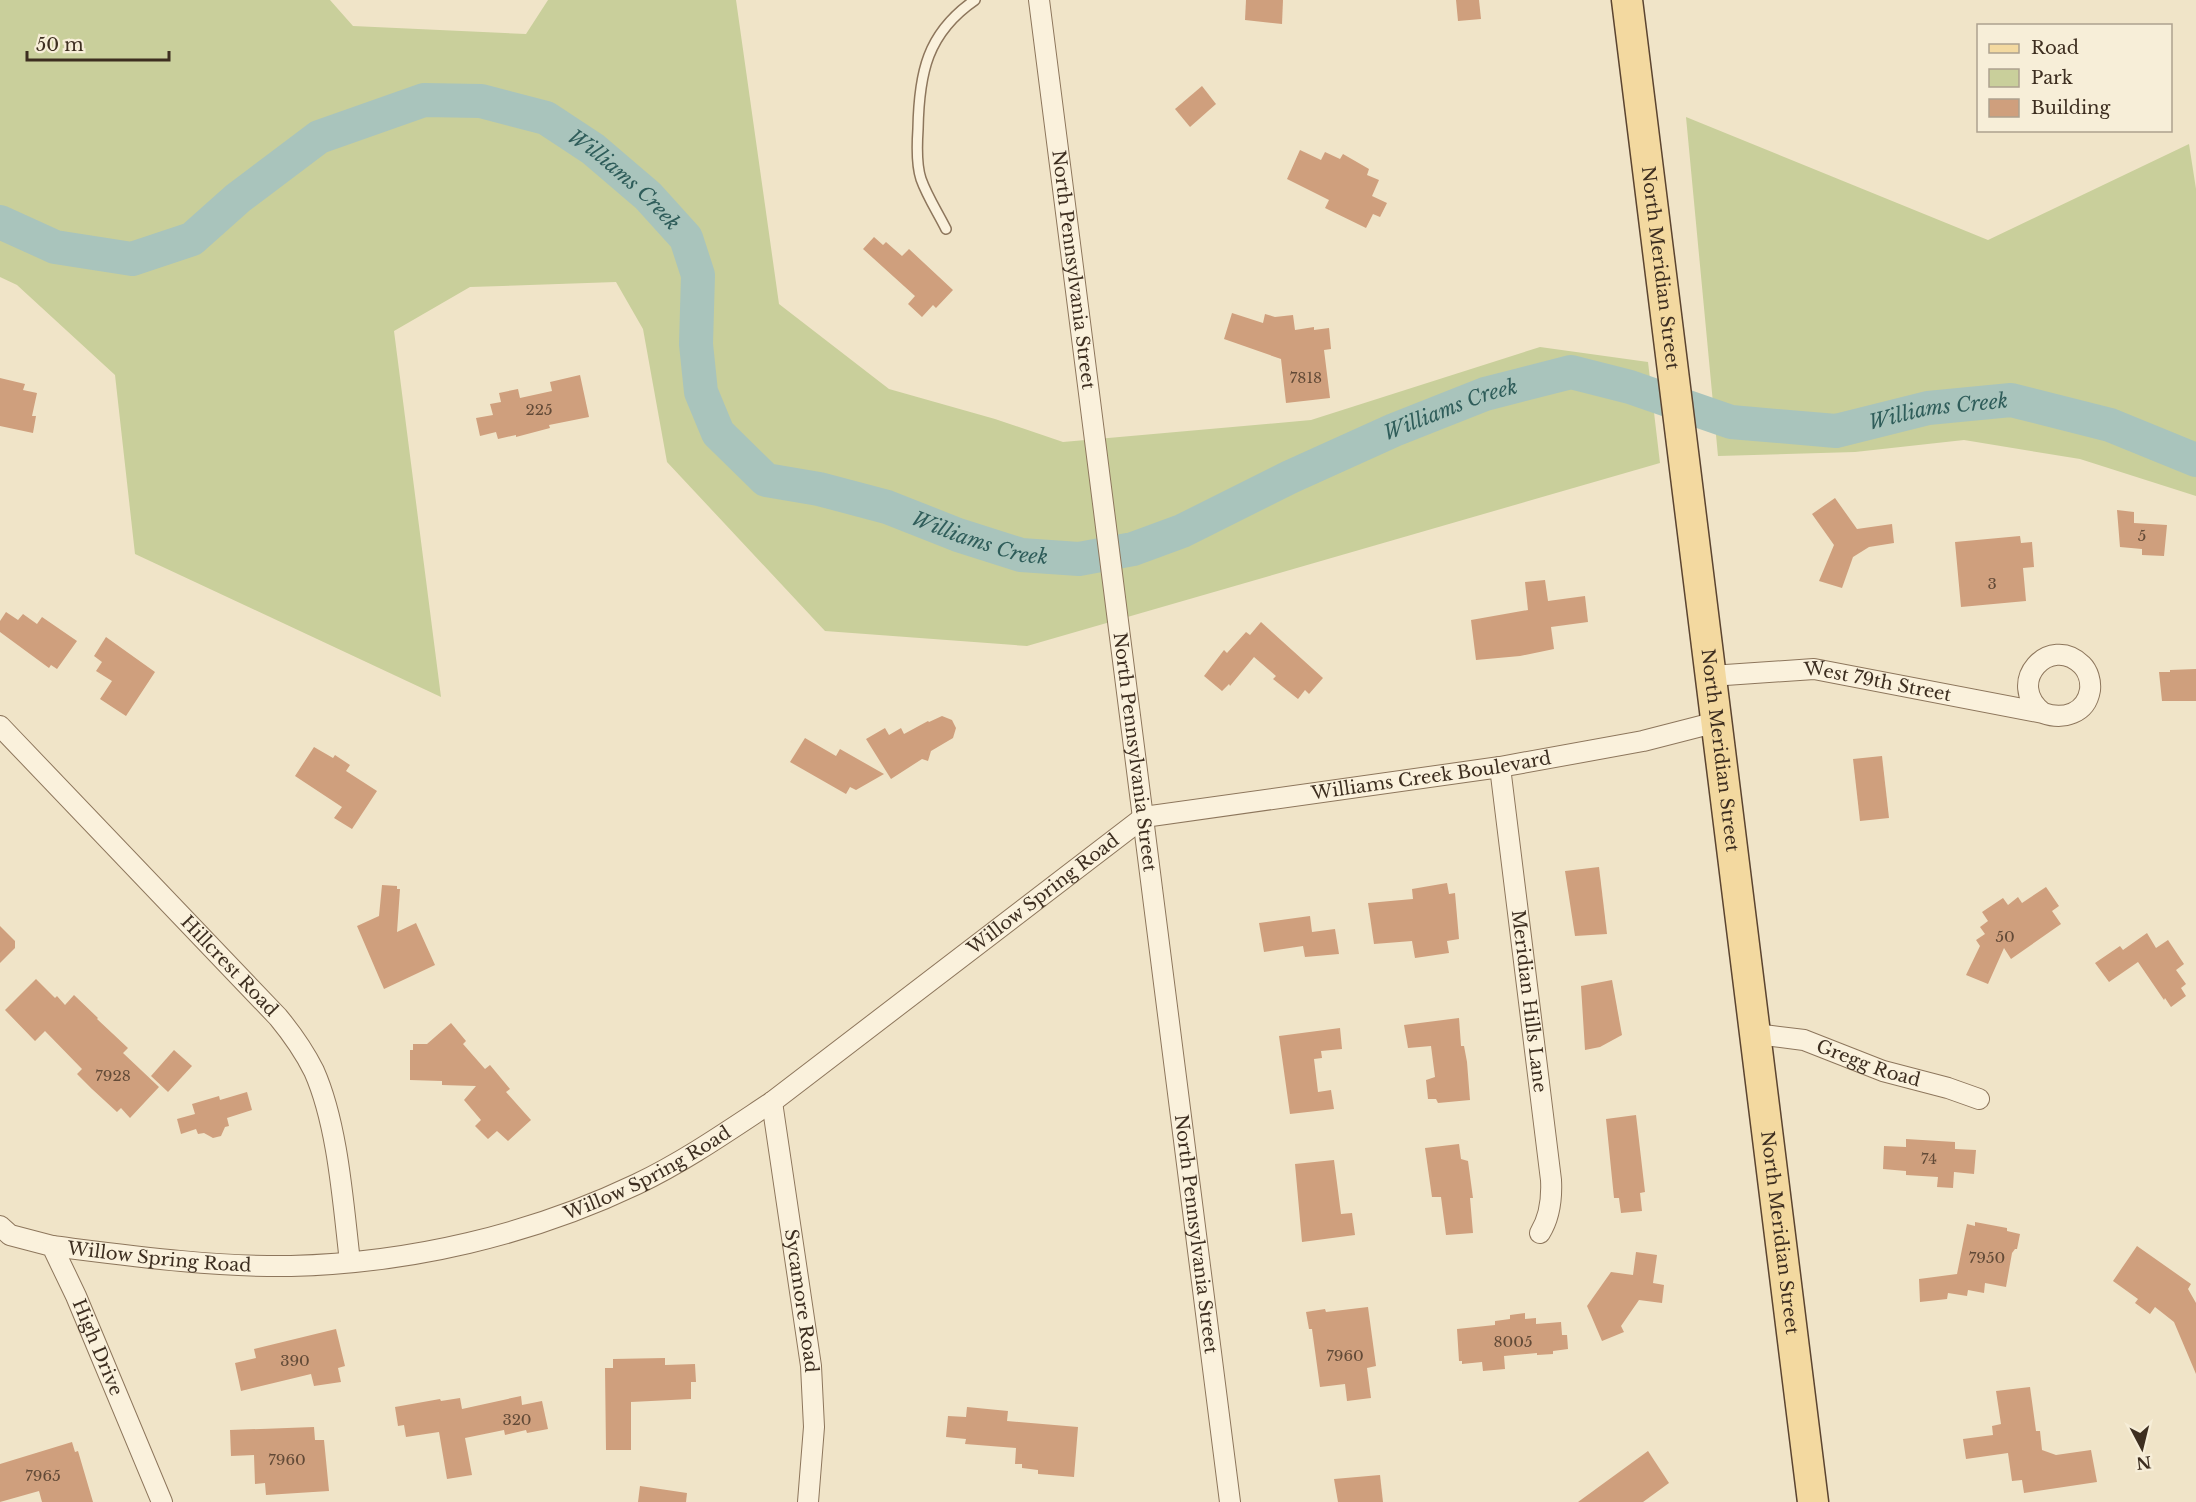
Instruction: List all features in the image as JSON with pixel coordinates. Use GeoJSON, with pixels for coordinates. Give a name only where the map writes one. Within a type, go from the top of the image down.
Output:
{"type":"FeatureCollection","features":[{"type":"Feature","properties":{"kind":"main road","name":"North Meridian Street"},"geometry":{"type":"LineString","coordinates":[[1627,0],[1813,1502]]}},
{"type":"Feature","properties":{"kind":"street","name":"North Pennsylvania Street"},"geometry":{"type":"LineString","coordinates":[[1039,0],[1230,1502]]}},
{"type":"Feature","properties":{"kind":"street","name":"West 79th Street"},"geometry":{"type":"LineString","coordinates":[[1711,676],[1814,669],[2043,713]]}},
{"type":"Feature","properties":{"kind":"street","name":"Williams Creek Boulevard"},"geometry":{"type":"LineString","coordinates":[[1144,817],[1500,767],[1643,741],[1717,722]]}},
{"type":"Feature","properties":{"kind":"street","name":"Hillcrest Road"},"geometry":{"type":"LineString","coordinates":[[0,726],[279,1017],[298,1043],[314,1071],[329,1117],[350,1262]]}},
{"type":"Feature","properties":{"kind":"street","name":"Meridian Hills Lane"},"geometry":{"type":"LineString","coordinates":[[1500,767],[1551,1180],[1550,1208],[1540,1233]]}},
{"type":"Feature","properties":{"kind":"street","name":"Willow Spring Road"},"geometry":{"type":"LineString","coordinates":[[52,1246],[220,1264],[292,1266],[391,1259],[476,1241],[538,1224],[600,1201],[674,1164],[772,1102],[1144,817]]}},
{"type":"Feature","properties":{"kind":"street","name":"Gregg Road"},"geometry":{"type":"LineString","coordinates":[[1756,1034],[1804,1040],[1883,1071],[1948,1088],[1979,1099]]}},
{"type":"Feature","properties":{"kind":"street","name":"Sycamore Road"},"geometry":{"type":"LineString","coordinates":[[772,1102],[811,1366],[814,1427],[808,1502]]}},
{"type":"Feature","properties":{"kind":"street"},"geometry":{"type":"LineString","coordinates":[[3,1232],[52,1246]]}},
{"type":"Feature","properties":{"kind":"street","name":"High Drive"},"geometry":{"type":"LineString","coordinates":[[52,1246],[76,1296],[162,1502]]}},
{"type":"Feature","properties":{"kind":"lane"},"geometry":{"type":"LineString","coordinates":[[945,229],[921,178],[917,146],[919,93],[928,58],[940,32],[957,12],[975,0]]}},
{"type":"Feature","properties":{"kind":"green space"},"geometry":{"type":"Polygon","coordinates":[[[0,0],[330,0],[353,26],[526,34],[548,0],[736,0],[779,304],[889,389],[995,419],[1063,442],[1311,420],[1540,347],[1648,362],[1660,463],[1027,646],[825,631],[667,462],[643,329],[616,282],[470,287],[394,331],[441,697],[135,554],[115,375],[17,285],[0,277],[0,0]]]}},
{"type":"Feature","properties":{"kind":"green space"},"geometry":{"type":"Polygon","coordinates":[[[1686,117],[1988,240],[2189,144],[2196,189],[2196,496],[2080,459],[1964,440],[1855,452],[1718,456],[1686,117]]]}},
{"type":"Feature","properties":{"kind":"building"},"geometry":{"type":"Polygon","coordinates":[[[1246,0],[1283,0],[1282,24],[1245,20],[1246,0]]]}},
{"type":"Feature","properties":{"kind":"building"},"geometry":{"type":"Polygon","coordinates":[[[1456,0],[1479,0],[1481,19],[1458,21],[1456,0]]]}},
{"type":"Feature","properties":{"kind":"building"},"geometry":{"type":"Polygon","coordinates":[[[1202,86],[1216,104],[1190,127],[1175,109],[1202,86]]]}},
{"type":"Feature","properties":{"kind":"building"},"geometry":{"type":"Polygon","coordinates":[[[1300,150],[1321,160],[1325,152],[1340,159],[1343,154],[1369,169],[1367,175],[1379,180],[1372,196],[1387,203],[1380,217],[1373,214],[1366,228],[1325,208],[1329,200],[1287,179],[1300,150]]]}},
{"type":"Feature","properties":{"kind":"building"},"geometry":{"type":"Polygon","coordinates":[[[874,237],[883,245],[886,242],[902,256],[909,249],[953,290],[936,308],[933,305],[922,317],[908,304],[915,296],[863,249],[874,237]]]}},
{"type":"Feature","properties":{"kind":"building"},"geometry":{"type":"Polygon","coordinates":[[[1232,313],[1263,323],[1265,314],[1275,317],[1293,315],[1295,330],[1314,327],[1314,330],[1329,328],[1331,349],[1324,350],[1330,398],[1286,403],[1281,359],[1224,339],[1232,313]]]}},
{"type":"Feature","properties":{"kind":"building"},"geometry":{"type":"Polygon","coordinates":[[[580,375],[589,417],[549,425],[550,428],[516,437],[516,435],[498,439],[496,432],[480,436],[476,418],[493,415],[490,404],[501,402],[499,393],[518,389],[520,398],[552,391],[550,382],[580,375]]]}},
{"type":"Feature","properties":{"kind":"building"},"geometry":{"type":"Polygon","coordinates":[[[0,378],[25,384],[23,390],[37,393],[32,416],[36,416],[33,433],[0,426],[0,378]]]}},
{"type":"Feature","properties":{"kind":"building"},"geometry":{"type":"Polygon","coordinates":[[[1835,498],[1857,529],[1892,524],[1894,543],[1869,547],[1853,557],[1842,588],[1819,581],[1834,545],[1812,514],[1835,498]]]}},
{"type":"Feature","properties":{"kind":"building"},"geometry":{"type":"Polygon","coordinates":[[[2117,510],[2134,512],[2134,523],[2167,525],[2164,556],[2142,555],[2142,549],[2120,547],[2117,510]]]}},
{"type":"Feature","properties":{"kind":"building"},"geometry":{"type":"Polygon","coordinates":[[[2020,536],[2021,543],[2032,542],[2034,567],[2023,568],[2026,601],[1961,607],[1955,542],[2020,536]]]}},
{"type":"Feature","properties":{"kind":"building"},"geometry":{"type":"Polygon","coordinates":[[[1545,580],[1548,601],[1585,596],[1588,622],[1551,627],[1554,649],[1520,656],[1476,660],[1471,620],[1528,610],[1525,582],[1545,580]]]}},
{"type":"Feature","properties":{"kind":"building"},"geometry":{"type":"Polygon","coordinates":[[[6,612],[18,620],[23,614],[37,624],[42,617],[77,641],[57,669],[51,665],[49,668],[0,632],[0,621],[6,612]]]}},
{"type":"Feature","properties":{"kind":"building"},"geometry":{"type":"Polygon","coordinates":[[[1261,622],[1323,678],[1309,694],[1305,690],[1298,699],[1273,679],[1276,676],[1254,657],[1230,686],[1229,684],[1222,691],[1204,676],[1224,650],[1227,653],[1246,632],[1250,635],[1261,622]]]}},
{"type":"Feature","properties":{"kind":"building"},"geometry":{"type":"Polygon","coordinates":[[[106,637],[155,672],[126,716],[100,699],[112,681],[96,671],[102,662],[94,656],[106,637]]]}},
{"type":"Feature","properties":{"kind":"building"},"geometry":{"type":"Polygon","coordinates":[[[2196,669],[2196,701],[2162,701],[2159,672],[2196,669]]]}},
{"type":"Feature","properties":{"kind":"building"},"geometry":{"type":"Polygon","coordinates":[[[942,716],[952,720],[956,728],[953,738],[931,751],[928,761],[922,759],[891,779],[866,739],[885,728],[889,735],[901,728],[904,734],[942,716]]]}},
{"type":"Feature","properties":{"kind":"building"},"geometry":{"type":"Polygon","coordinates":[[[805,738],[836,756],[840,749],[884,774],[856,790],[850,787],[846,794],[790,762],[805,738]]]}},
{"type":"Feature","properties":{"kind":"building"},"geometry":{"type":"Polygon","coordinates":[[[314,747],[333,758],[335,755],[350,765],[346,771],[377,791],[352,829],[334,818],[342,807],[295,776],[314,747]]]}},
{"type":"Feature","properties":{"kind":"building"},"geometry":{"type":"Polygon","coordinates":[[[1882,756],[1889,818],[1860,821],[1853,759],[1882,756]]]}},
{"type":"Feature","properties":{"kind":"building"},"geometry":{"type":"Polygon","coordinates":[[[1599,867],[1607,934],[1575,936],[1565,871],[1599,867]]]}},
{"type":"Feature","properties":{"kind":"building"},"geometry":{"type":"Polygon","coordinates":[[[1447,883],[1449,894],[1455,893],[1459,939],[1447,941],[1449,953],[1415,958],[1412,941],[1374,944],[1368,903],[1413,899],[1412,889],[1447,883]]]}},
{"type":"Feature","properties":{"kind":"building"},"geometry":{"type":"Polygon","coordinates":[[[382,885],[397,886],[397,889],[400,889],[397,932],[416,923],[435,965],[384,989],[357,926],[379,916],[382,885]]]}},
{"type":"Feature","properties":{"kind":"building"},"geometry":{"type":"Polygon","coordinates":[[[2046,887],[2059,906],[2052,911],[2061,924],[2011,959],[2004,948],[1988,984],[1966,975],[1980,946],[1976,940],[1985,934],[1980,927],[1988,921],[1982,912],[2003,898],[2008,905],[2018,897],[2022,903],[2046,887]]]}},
{"type":"Feature","properties":{"kind":"building"},"geometry":{"type":"Polygon","coordinates":[[[1310,916],[1312,932],[1335,929],[1339,954],[1305,957],[1303,946],[1264,952],[1259,923],[1310,916]]]}},
{"type":"Feature","properties":{"kind":"building"},"geometry":{"type":"Polygon","coordinates":[[[0,926],[15,941],[15,948],[0,963],[0,926]]]}},
{"type":"Feature","properties":{"kind":"building"},"geometry":{"type":"Polygon","coordinates":[[[2147,933],[2156,948],[2168,940],[2184,964],[2176,970],[2186,984],[2181,988],[2186,996],[2171,1007],[2138,962],[2109,982],[2095,963],[2120,946],[2123,950],[2147,933]]]}},
{"type":"Feature","properties":{"kind":"building"},"geometry":{"type":"Polygon","coordinates":[[[36,979],[65,1005],[74,995],[128,1048],[123,1053],[159,1087],[130,1118],[121,1108],[117,1112],[77,1074],[82,1069],[45,1031],[35,1041],[5,1010],[36,979]]]}},
{"type":"Feature","properties":{"kind":"building"},"geometry":{"type":"Polygon","coordinates":[[[1612,980],[1622,1035],[1600,1047],[1585,1050],[1581,986],[1612,980]]]}},
{"type":"Feature","properties":{"kind":"building"},"geometry":{"type":"Polygon","coordinates":[[[1459,1018],[1461,1046],[1464,1046],[1467,1062],[1470,1100],[1438,1103],[1436,1099],[1428,1099],[1426,1080],[1435,1077],[1431,1046],[1408,1048],[1404,1025],[1459,1018]]]}},
{"type":"Feature","properties":{"kind":"building"},"geometry":{"type":"Polygon","coordinates":[[[451,1023],[466,1041],[463,1044],[485,1069],[490,1065],[510,1089],[506,1092],[531,1120],[508,1141],[497,1131],[488,1139],[475,1126],[481,1120],[464,1100],[476,1086],[442,1085],[442,1081],[410,1080],[410,1050],[413,1050],[413,1044],[427,1044],[451,1023]]]}},
{"type":"Feature","properties":{"kind":"building"},"geometry":{"type":"Polygon","coordinates":[[[1340,1028],[1342,1049],[1321,1051],[1322,1058],[1314,1059],[1318,1092],[1331,1090],[1334,1109],[1290,1114],[1279,1036],[1340,1028]]]}},
{"type":"Feature","properties":{"kind":"building"},"geometry":{"type":"Polygon","coordinates":[[[174,1050],[192,1066],[168,1092],[151,1076],[174,1050]]]}},
{"type":"Feature","properties":{"kind":"building"},"geometry":{"type":"Polygon","coordinates":[[[247,1092],[252,1110],[227,1118],[229,1126],[225,1127],[221,1136],[213,1138],[204,1133],[198,1134],[196,1129],[181,1134],[177,1119],[195,1114],[192,1104],[219,1096],[220,1100],[247,1092]]]}},
{"type":"Feature","properties":{"kind":"building"},"geometry":{"type":"Polygon","coordinates":[[[1636,1115],[1645,1192],[1640,1193],[1642,1211],[1621,1213],[1619,1198],[1614,1198],[1606,1119],[1636,1115]]]}},
{"type":"Feature","properties":{"kind":"building"},"geometry":{"type":"Polygon","coordinates":[[[1906,1139],[1955,1142],[1955,1149],[1976,1150],[1974,1174],[1954,1172],[1953,1188],[1937,1187],[1938,1177],[1906,1175],[1906,1171],[1883,1169],[1884,1146],[1906,1147],[1906,1139]]]}},
{"type":"Feature","properties":{"kind":"building"},"geometry":{"type":"Polygon","coordinates":[[[1459,1144],[1461,1159],[1468,1161],[1473,1198],[1470,1198],[1473,1233],[1446,1235],[1441,1197],[1432,1197],[1425,1148],[1459,1144]]]}},
{"type":"Feature","properties":{"kind":"building"},"geometry":{"type":"Polygon","coordinates":[[[1334,1160],[1341,1214],[1352,1213],[1355,1235],[1302,1242],[1295,1164],[1334,1160]]]}},
{"type":"Feature","properties":{"kind":"building"},"geometry":{"type":"Polygon","coordinates":[[[1975,1222],[2007,1228],[2007,1231],[2020,1234],[2017,1249],[2012,1253],[2006,1287],[1985,1283],[1984,1293],[1968,1290],[1967,1296],[1948,1293],[1947,1299],[1920,1302],[1919,1279],[1957,1274],[1967,1224],[1975,1226],[1975,1222]]]}},
{"type":"Feature","properties":{"kind":"building"},"geometry":{"type":"Polygon","coordinates":[[[2137,1246],[2191,1284],[2188,1289],[2196,1303],[2196,1374],[2174,1322],[2155,1307],[2150,1314],[2135,1303],[2138,1299],[2113,1281],[2137,1246]]]}},
{"type":"Feature","properties":{"kind":"building"},"geometry":{"type":"Polygon","coordinates":[[[1636,1252],[1657,1255],[1653,1283],[1664,1285],[1662,1303],[1639,1300],[1621,1326],[1624,1332],[1602,1341],[1587,1306],[1611,1272],[1633,1275],[1636,1252]]]}},
{"type":"Feature","properties":{"kind":"building"},"geometry":{"type":"Polygon","coordinates":[[[1368,1307],[1376,1366],[1367,1368],[1371,1398],[1347,1401],[1345,1384],[1320,1387],[1312,1329],[1309,1329],[1306,1312],[1368,1307]]]}},
{"type":"Feature","properties":{"kind":"building"},"geometry":{"type":"Polygon","coordinates":[[[1525,1313],[1525,1319],[1536,1318],[1536,1324],[1561,1322],[1562,1335],[1567,1335],[1568,1349],[1553,1351],[1553,1354],[1504,1356],[1505,1369],[1483,1371],[1482,1362],[1462,1364],[1462,1361],[1459,1361],[1457,1329],[1495,1325],[1495,1321],[1510,1319],[1510,1315],[1525,1313]]]}},
{"type":"Feature","properties":{"kind":"building"},"geometry":{"type":"Polygon","coordinates":[[[336,1329],[345,1366],[338,1368],[341,1382],[314,1386],[311,1374],[241,1391],[235,1363],[256,1358],[254,1349],[336,1329]]]}},
{"type":"Feature","properties":{"kind":"building"},"geometry":{"type":"Polygon","coordinates":[[[665,1358],[665,1365],[695,1364],[696,1382],[691,1382],[691,1399],[631,1402],[631,1450],[606,1450],[605,1368],[613,1368],[613,1359],[665,1358]]]}},
{"type":"Feature","properties":{"kind":"building"},"geometry":{"type":"Polygon","coordinates":[[[2030,1387],[2036,1431],[2040,1431],[2042,1450],[2056,1455],[2091,1450],[2097,1482],[2024,1493],[2022,1480],[2012,1481],[2008,1453],[1966,1459],[1963,1439],[1993,1435],[1992,1426],[2001,1424],[1996,1391],[2030,1387]]]}},
{"type":"Feature","properties":{"kind":"building"},"geometry":{"type":"Polygon","coordinates":[[[521,1396],[522,1405],[542,1401],[548,1429],[527,1433],[526,1430],[505,1435],[504,1430],[465,1438],[472,1475],[447,1479],[439,1432],[406,1437],[404,1425],[398,1426],[395,1407],[460,1398],[462,1409],[521,1396]]]}},
{"type":"Feature","properties":{"kind":"building"},"geometry":{"type":"Polygon","coordinates":[[[967,1407],[1008,1411],[1007,1421],[1078,1427],[1074,1477],[1038,1474],[1038,1470],[1022,1468],[1022,1464],[1015,1464],[1016,1448],[965,1444],[966,1439],[946,1437],[948,1416],[966,1417],[967,1407]]]}},
{"type":"Feature","properties":{"kind":"building"},"geometry":{"type":"Polygon","coordinates":[[[314,1427],[315,1440],[324,1440],[329,1491],[266,1495],[265,1483],[255,1484],[254,1455],[231,1456],[230,1430],[314,1427]]]}},
{"type":"Feature","properties":{"kind":"building"},"geometry":{"type":"Polygon","coordinates":[[[72,1442],[75,1452],[78,1451],[93,1502],[42,1502],[39,1491],[0,1502],[0,1464],[72,1442]]]}},
{"type":"Feature","properties":{"kind":"building"},"geometry":{"type":"Polygon","coordinates":[[[1648,1451],[1669,1483],[1643,1502],[1578,1502],[1648,1451]]]}},
{"type":"Feature","properties":{"kind":"building"},"geometry":{"type":"Polygon","coordinates":[[[1380,1475],[1383,1502],[1338,1502],[1334,1479],[1380,1475]]]}},
{"type":"Feature","properties":{"kind":"building"},"geometry":{"type":"Polygon","coordinates":[[[640,1486],[687,1493],[686,1502],[638,1502],[640,1486]]]}},
{"type":"Feature","properties":{"kind":"waterway","name":"Williams Creek"},"geometry":{"type":"LineString","coordinates":[[0,222],[55,247],[132,259],[192,239],[238,198],[319,137],[424,100],[481,101],[546,118],[593,149],[648,196],[686,238],[698,275],[696,344],[701,392],[718,433],[766,480],[819,489],[887,507],[958,535],[1021,555],[1079,559],[1133,549],[1182,531],[1290,477],[1394,430],[1485,394],[1571,372],[1630,387],[1731,422],[1836,431],[1928,408],[2011,400],[2110,425],[2196,460]]}}]}
